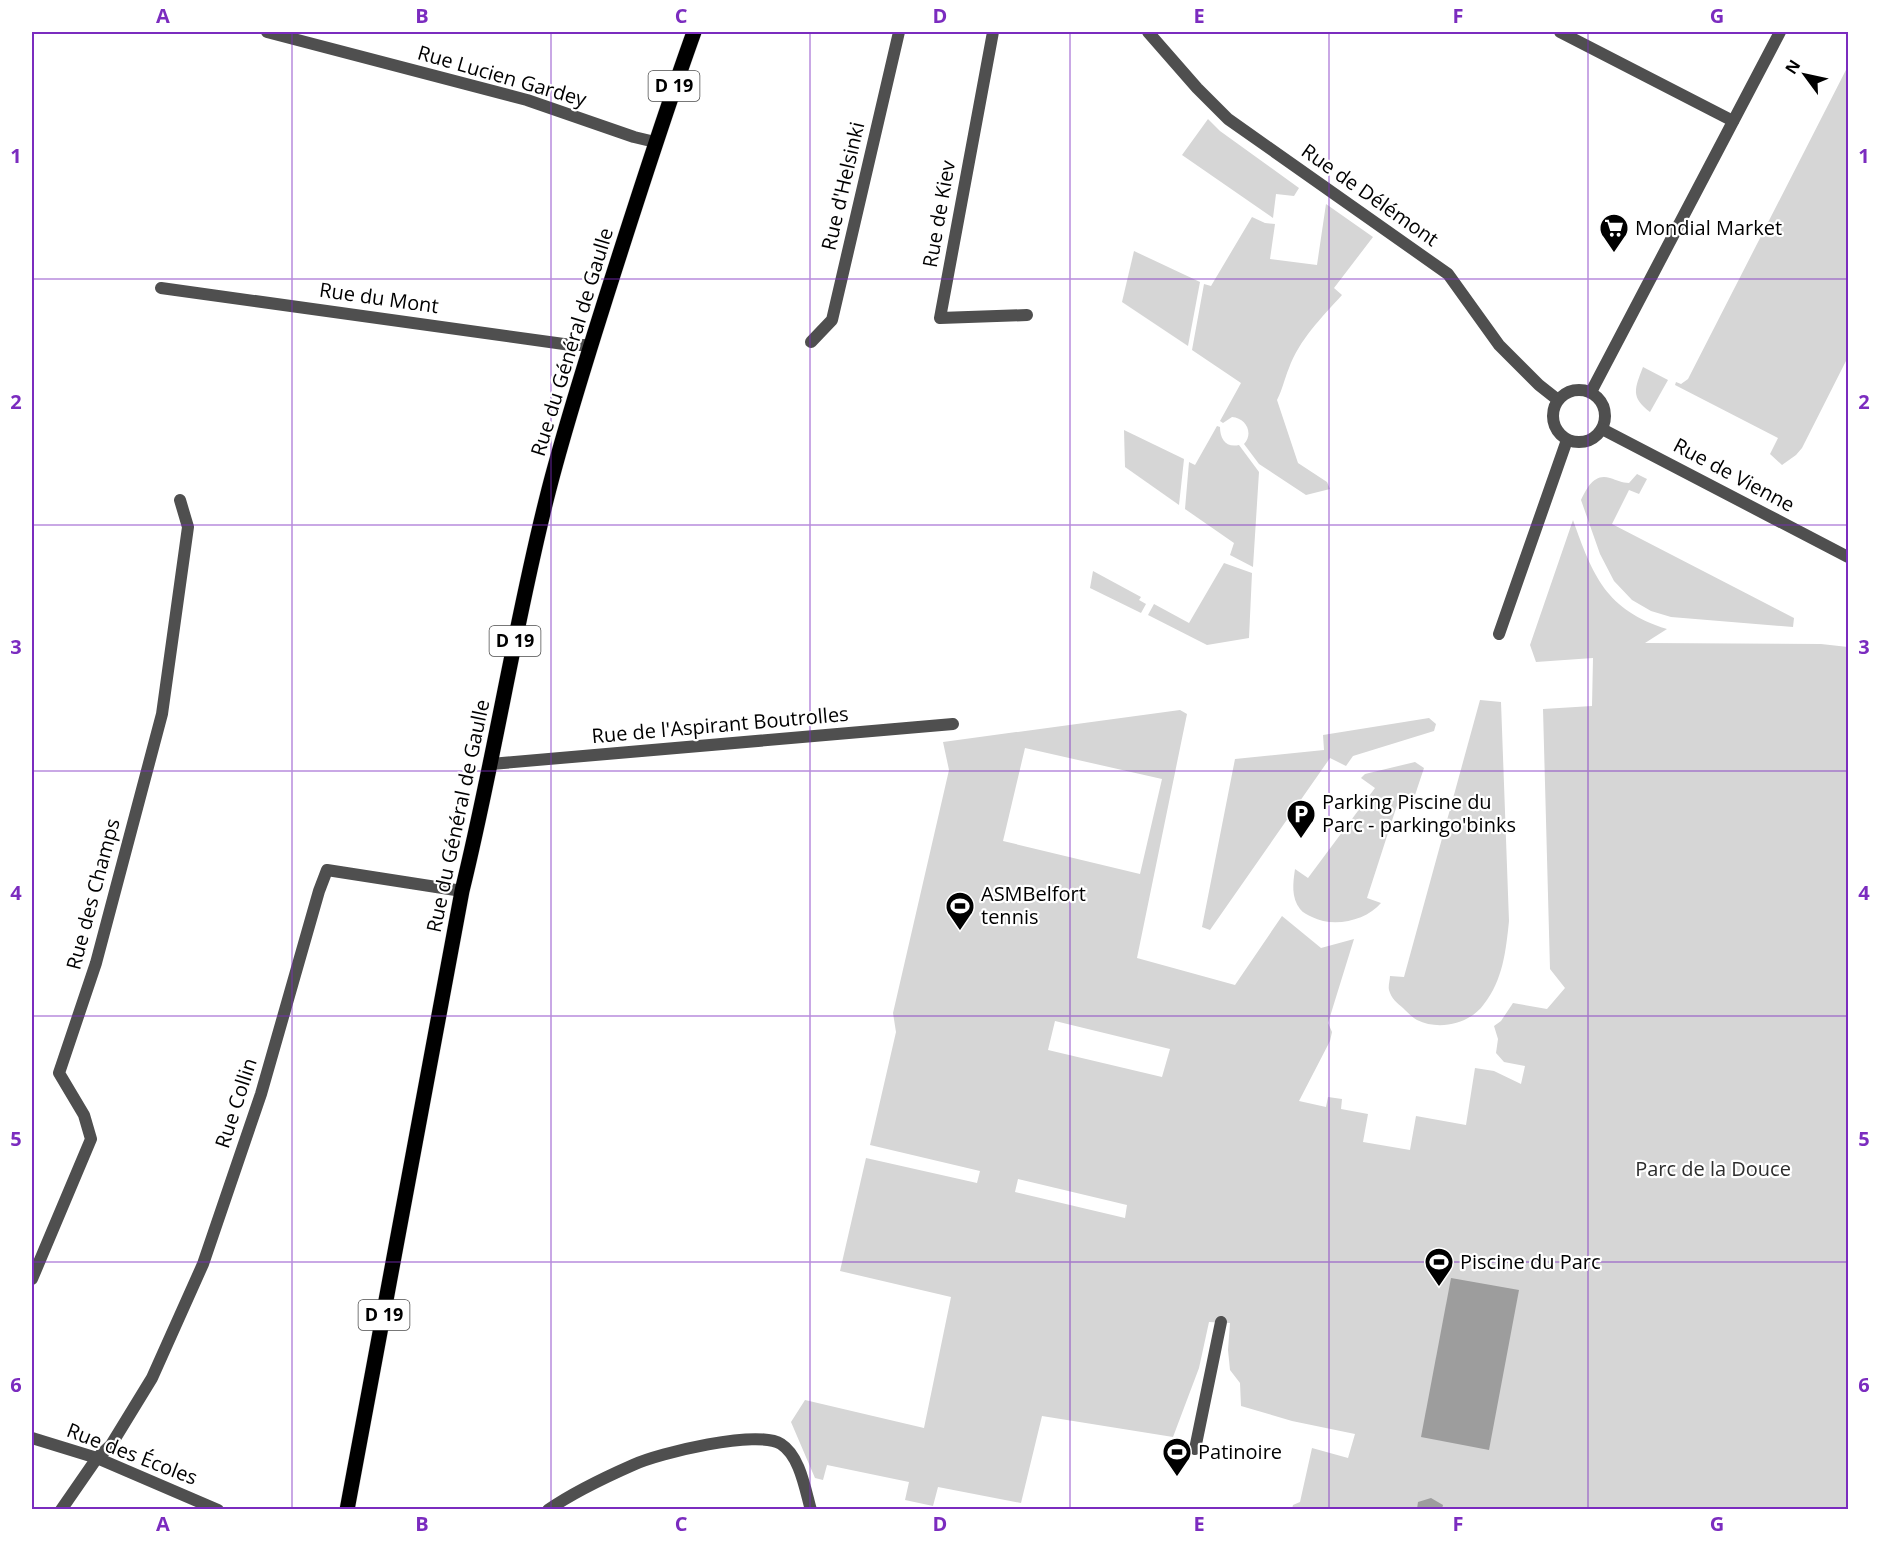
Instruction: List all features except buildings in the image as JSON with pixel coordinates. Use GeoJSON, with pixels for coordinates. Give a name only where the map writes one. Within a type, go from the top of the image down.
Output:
{"type":"FeatureCollection","features":[{"type":"Feature","properties":{"kind":"main road","name":"D 19"},"geometry":{"type":"LineString","coordinates":[[655,142],[694,32]]}},
{"type":"Feature","properties":{"kind":"main road","name":"Rue du Général de Gaulle"},"geometry":{"type":"LineString","coordinates":[[347,1509],[462,891],[547,497],[591,345],[655,142]]}},
{"type":"Feature","properties":{"kind":"street","name":"Rue Lucien Gardey"},"geometry":{"type":"LineString","coordinates":[[267,32],[527,100],[655,142]]}},
{"type":"Feature","properties":{"kind":"street","name":"Rue d'Helsinki"},"geometry":{"type":"LineString","coordinates":[[811,342],[832,320],[899,32]]}},
{"type":"Feature","properties":{"kind":"street","name":"Rue de Kiev"},"geometry":{"type":"LineString","coordinates":[[993,32],[940,318],[1027,315]]}},
{"type":"Feature","properties":{"kind":"street","name":"Rue de Délémont"},"geometry":{"type":"LineString","coordinates":[[1148,32],[1197,88],[1228,119],[1448,274],[1499,345],[1539,385],[1558,400]]}},
{"type":"Feature","properties":{"kind":"street"},"geometry":{"type":"LineString","coordinates":[[1560,32],[1733,121]]}},
{"type":"Feature","properties":{"kind":"street"},"geometry":{"type":"LineString","coordinates":[[1591,392],[1780,32]]}},
{"type":"Feature","properties":{"kind":"street","name":"Rue du Mont"},"geometry":{"type":"LineString","coordinates":[[161,288],[571,345],[591,345]]}},
{"type":"Feature","properties":{"kind":"street"},"geometry":{"type":"LineString","coordinates":[[1573,390],[1591,392],[1600,399],[1604,408],[1605,418],[1602,429],[1587,441],[1567,440],[1555,426],[1554,408],[1558,400],[1573,390]]}},
{"type":"Feature","properties":{"kind":"street","name":"Rue de Vienne"},"geometry":{"type":"LineString","coordinates":[[1602,429],[1848,556]]}},
{"type":"Feature","properties":{"kind":"street"},"geometry":{"type":"LineString","coordinates":[[1499,634],[1567,440]]}},
{"type":"Feature","properties":{"kind":"street","name":"Rue des Champs"},"geometry":{"type":"LineString","coordinates":[[32,1279],[92,1139],[84,1115],[59,1073],[96,963],[162,714],[188,527],[180,500]]}},
{"type":"Feature","properties":{"kind":"street","name":"Rue de l'Aspirant Boutrolles"},"geometry":{"type":"LineString","coordinates":[[491,764],[953,724]]}},
{"type":"Feature","properties":{"kind":"street","name":"Rue Collin"},"geometry":{"type":"LineString","coordinates":[[61,1509],[97,1458],[111,1445],[152,1378],[203,1264],[261,1094],[318,891],[327,870],[462,891]]}},
{"type":"Feature","properties":{"kind":"street"},"geometry":{"type":"LineString","coordinates":[[1195,1449],[1221,1322]]}},
{"type":"Feature","properties":{"kind":"street","name":"Rue des Écoles"},"geometry":{"type":"LineString","coordinates":[[32,1438],[97,1458],[218,1509]]}},
{"type":"Feature","properties":{"kind":"street"},"geometry":{"type":"LineString","coordinates":[[548,1509],[635,1464],[692,1448],[738,1440],[764,1439],[781,1443],[793,1455],[811,1509]]}},
{"type":"Feature","properties":{"kind":"green space"},"geometry":{"type":"Polygon","coordinates":[[[1848,66],[1848,357],[1802,448],[1782,465],[1770,454],[1778,438],[1675,385],[1676,382],[1681,384],[1688,379],[1848,66]]]}},
{"type":"Feature","properties":{"kind":"green space"},"geometry":{"type":"Polygon","coordinates":[[[1208,119],[1220,131],[1299,188],[1294,196],[1276,194],[1273,218],[1182,155],[1208,119]]]}},
{"type":"Feature","properties":{"kind":"green space"},"geometry":{"type":"Polygon","coordinates":[[[1326,204],[1373,237],[1334,288],[1342,295],[1312,329],[1299,348],[1277,400],[1298,463],[1327,482],[1330,489],[1306,495],[1259,464],[1244,444],[1248,435],[1245,423],[1232,417],[1223,423],[1220,421],[1241,383],[1192,350],[1204,284],[1211,286],[1252,217],[1265,223],[1275,224],[1270,259],[1317,265],[1326,204]]]}},
{"type":"Feature","properties":{"kind":"green space"},"geometry":{"type":"Polygon","coordinates":[[[1134,251],[1200,282],[1188,346],[1122,302],[1134,251]]]}},
{"type":"Feature","properties":{"kind":"green space"},"geometry":{"type":"Polygon","coordinates":[[[1643,367],[1668,380],[1650,412],[1639,402],[1636,392],[1643,367]]]}},
{"type":"Feature","properties":{"kind":"green space"},"geometry":{"type":"Polygon","coordinates":[[[1217,426],[1220,427],[1225,442],[1234,446],[1239,445],[1259,472],[1253,567],[1230,555],[1234,543],[1185,509],[1189,462],[1195,465],[1217,426]]]}},
{"type":"Feature","properties":{"kind":"green space"},"geometry":{"type":"Polygon","coordinates":[[[1124,430],[1184,459],[1179,505],[1125,467],[1124,430]]]}},
{"type":"Feature","properties":{"kind":"green space"},"geometry":{"type":"Polygon","coordinates":[[[1637,474],[1647,479],[1639,494],[1629,490],[1612,524],[1794,618],[1793,627],[1671,617],[1651,611],[1632,600],[1614,581],[1600,554],[1581,500],[1595,480],[1604,477],[1629,483],[1637,474]]]}},
{"type":"Feature","properties":{"kind":"green space","name":"Parc de la Douce"},"geometry":{"type":"Polygon","coordinates":[[[1573,520],[1595,574],[1616,601],[1629,612],[1667,629],[1645,643],[1821,644],[1848,647],[1848,1509],[1292,1509],[1293,1505],[1300,1502],[1312,1448],[1348,1458],[1355,1434],[1292,1421],[1241,1406],[1240,1383],[1230,1370],[1228,1350],[1230,1323],[1209,1322],[1199,1368],[1173,1437],[1042,1416],[1021,1503],[938,1487],[933,1506],[905,1500],[909,1482],[827,1465],[823,1480],[815,1478],[791,1422],[805,1400],[924,1428],[951,1297],[840,1271],[866,1158],[977,1183],[980,1171],[870,1145],[896,1032],[893,1013],[949,770],[943,742],[1180,710],[1187,714],[1137,958],[1235,985],[1282,916],[1321,948],[1354,939],[1328,1023],[1332,1032],[1330,1041],[1299,1101],[1326,1107],[1328,1097],[1342,1099],[1341,1109],[1368,1114],[1363,1142],[1410,1150],[1416,1116],[1466,1125],[1475,1068],[1494,1071],[1521,1084],[1525,1066],[1504,1062],[1496,1053],[1498,1039],[1494,1026],[1501,1021],[1513,1003],[1547,1009],[1565,988],[1550,969],[1543,709],[1592,706],[1593,658],[1536,662],[1530,645],[1573,520]],[[1025,748],[1003,841],[1140,874],[1162,779],[1025,748]],[[1055,1021],[1048,1050],[1162,1077],[1170,1049],[1055,1021]],[[1018,1179],[1015,1192],[1125,1218],[1127,1205],[1018,1179]]]}},
{"type":"Feature","properties":{"kind":"green space"},"geometry":{"type":"Polygon","coordinates":[[[1224,563],[1252,573],[1249,638],[1207,645],[1148,615],[1154,604],[1189,623],[1224,563]]]}},
{"type":"Feature","properties":{"kind":"green space"},"geometry":{"type":"Polygon","coordinates":[[[1093,571],[1141,597],[1139,600],[1146,604],[1141,613],[1090,588],[1093,571]]]}},
{"type":"Feature","properties":{"kind":"green space"},"geometry":{"type":"Polygon","coordinates":[[[1480,700],[1501,702],[1509,921],[1506,943],[1496,985],[1478,1011],[1454,1024],[1435,1025],[1417,1020],[1394,1000],[1389,990],[1390,976],[1404,977],[1480,700]]]}},
{"type":"Feature","properties":{"kind":"green space"},"geometry":{"type":"Polygon","coordinates":[[[1429,718],[1436,724],[1434,731],[1353,756],[1346,766],[1330,758],[1210,930],[1202,927],[1235,759],[1324,750],[1323,735],[1429,718]]]}},
{"type":"Feature","properties":{"kind":"green space"},"geometry":{"type":"Polygon","coordinates":[[[1415,762],[1424,768],[1413,801],[1399,799],[1367,898],[1381,903],[1367,914],[1349,921],[1330,922],[1304,913],[1294,895],[1295,869],[1308,878],[1375,788],[1361,778],[1365,774],[1415,762]]]}},
{"type":"Feature","properties":{"kind":"shaded area"},"geometry":{"type":"Polygon","coordinates":[[[1451,1278],[1519,1290],[1489,1450],[1421,1437],[1451,1278]]]}},
{"type":"Feature","properties":{"kind":"shaded area"},"geometry":{"type":"Polygon","coordinates":[[[1431,1498],[1443,1505],[1442,1509],[1417,1509],[1418,1502],[1431,1498]]]}},
{"type":"Feature","properties":{"kind":"place","name":"Mondial Market"},"geometry":{"type":"Point","coordinates":[1614,254]}},
{"type":"Feature","properties":{"kind":"place","name":"Parking Piscine du Parc - parkingo'binks"},"geometry":{"type":"Point","coordinates":[1301,840]}},
{"type":"Feature","properties":{"kind":"place","name":"ASMBelfort tennis"},"geometry":{"type":"Point","coordinates":[960,932]}},
{"type":"Feature","properties":{"kind":"place","name":"Piscine du Parc"},"geometry":{"type":"Point","coordinates":[1439,1288]}},
{"type":"Feature","properties":{"kind":"place","name":"Patinoire"},"geometry":{"type":"Point","coordinates":[1177,1478]}}]}
